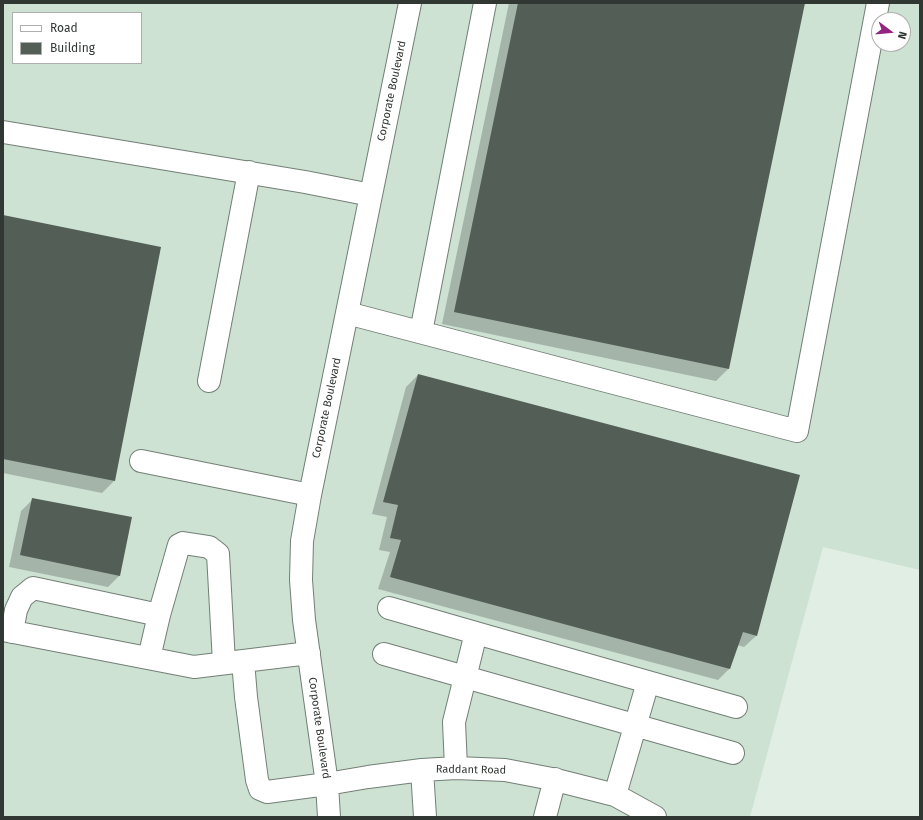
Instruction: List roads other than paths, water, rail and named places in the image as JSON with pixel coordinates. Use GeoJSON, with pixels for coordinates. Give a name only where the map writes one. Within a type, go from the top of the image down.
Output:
{"type":"FeatureCollection","features":[{"type":"Feature","properties":{"kind":"street","name":"Corporate Boulevard"},"geometry":{"type":"LineString","coordinates":[[329,817],[327,784],[304,620],[301,580],[302,541],[310,495],[410,3]]}},
{"type":"Feature","properties":{"kind":"street"},"geometry":{"type":"LineString","coordinates":[[421,332],[485,3]]}},
{"type":"Feature","properties":{"kind":"street"},"geometry":{"type":"LineString","coordinates":[[347,313],[796,431],[878,3]]}},
{"type":"Feature","properties":{"kind":"street"},"geometry":{"type":"LineString","coordinates":[[3,132],[249,172],[371,195]]}},
{"type":"Feature","properties":{"kind":"street"},"geometry":{"type":"LineString","coordinates":[[209,381],[249,172]]}},
{"type":"Feature","properties":{"kind":"street"},"geometry":{"type":"LineString","coordinates":[[141,461],[310,495]]}},
{"type":"Feature","properties":{"kind":"street"},"geometry":{"type":"LineString","coordinates":[[149,658],[159,615],[179,545],[183,542],[209,547],[218,554],[233,662]]}},
{"type":"Feature","properties":{"kind":"street"},"geometry":{"type":"LineString","coordinates":[[159,615],[33,588],[22,597],[8,631],[194,667],[309,653]]}},
{"type":"Feature","properties":{"kind":"street"},"geometry":{"type":"LineString","coordinates":[[389,608],[736,707]]}},
{"type":"Feature","properties":{"kind":"street"},"geometry":{"type":"LineString","coordinates":[[456,768],[454,722],[476,633]]}},
{"type":"Feature","properties":{"kind":"street"},"geometry":{"type":"LineString","coordinates":[[384,654],[733,753]]}},
{"type":"Feature","properties":{"kind":"street","name":"Raddant Road"},"geometry":{"type":"LineString","coordinates":[[233,662],[246,697],[257,780],[260,789],[267,792],[327,784],[368,776],[422,770],[456,768],[504,770],[555,779],[615,795],[654,817]]}},
{"type":"Feature","properties":{"kind":"street"},"geometry":{"type":"LineString","coordinates":[[615,795],[648,682]]}},
{"type":"Feature","properties":{"kind":"street"},"geometry":{"type":"LineString","coordinates":[[422,770],[425,817]]}},
{"type":"Feature","properties":{"kind":"street"},"geometry":{"type":"LineString","coordinates":[[545,817],[555,779]]}}]}
